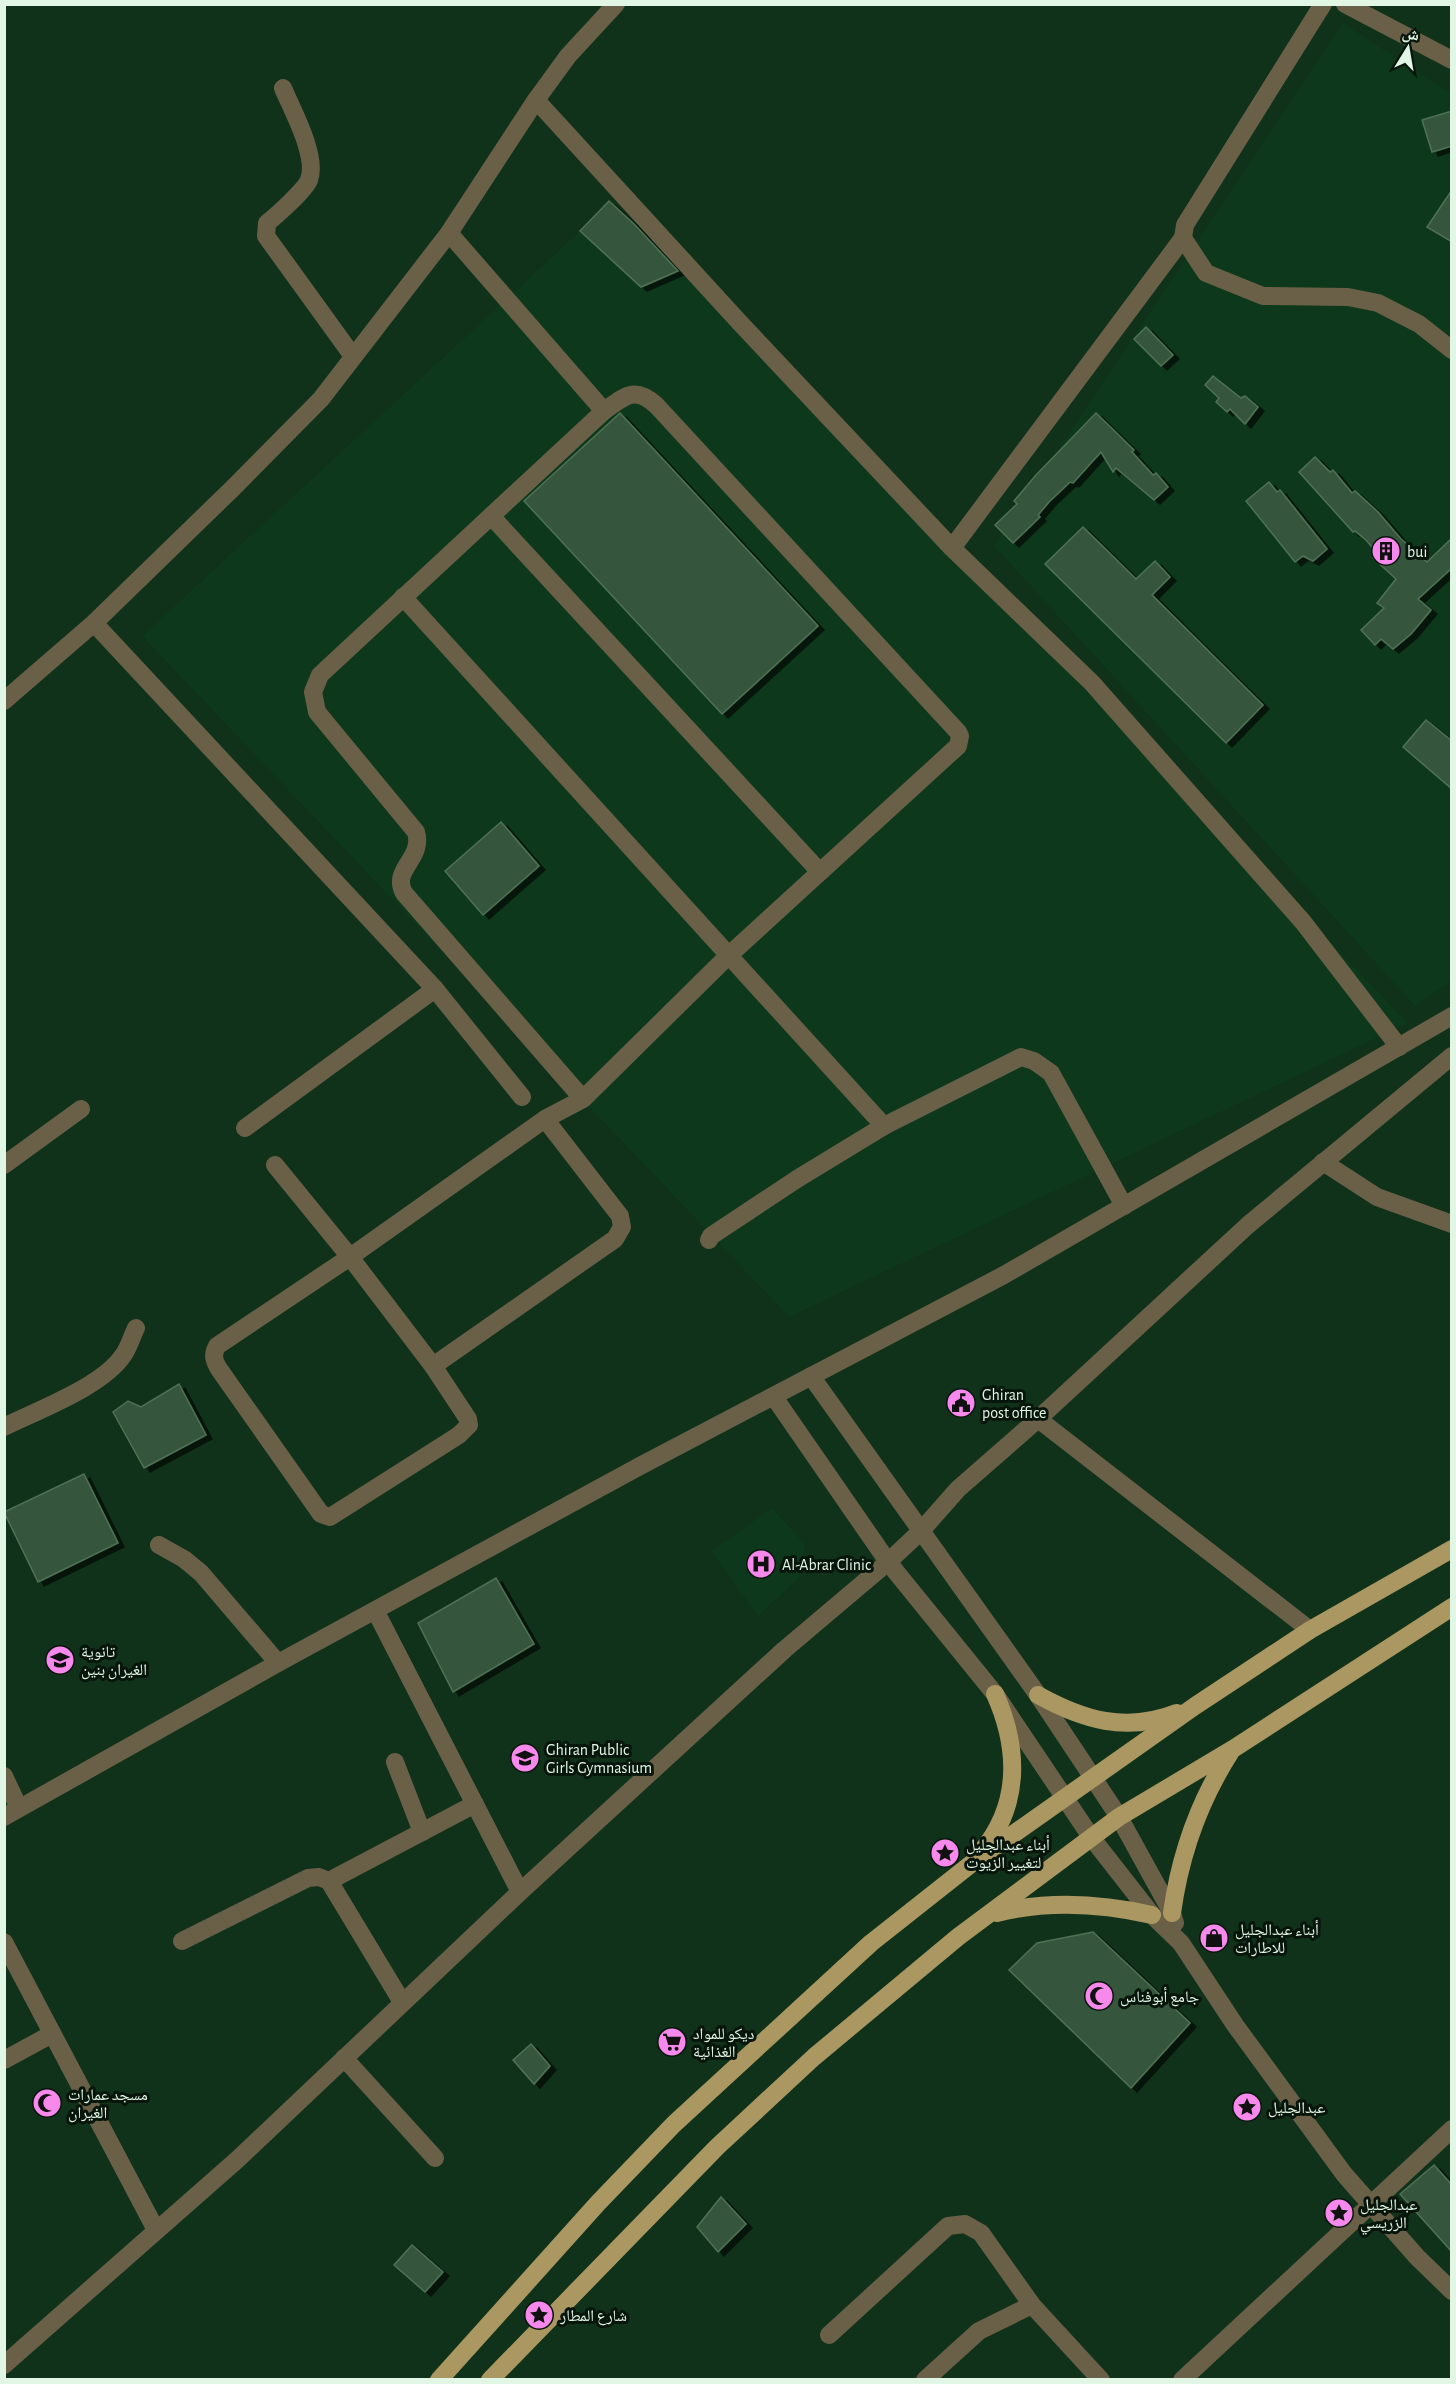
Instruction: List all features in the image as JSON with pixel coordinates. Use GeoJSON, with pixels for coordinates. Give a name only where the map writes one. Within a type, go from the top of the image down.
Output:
{"type":"FeatureCollection","features":[{"type":"Feature","properties":{"kind":"main road"},"geometry":{"type":"LineString","coordinates":[[440,2379],[598,2203],[674,2124],[872,1943],[971,1864],[1195,1706],[1310,1630],[1452,1549]]}},
{"type":"Feature","properties":{"kind":"main road"},"geometry":{"type":"LineString","coordinates":[[490,2379],[717,2147],[814,2057],[958,1937],[1119,1817],[1233,1749],[1452,1607]]}},
{"type":"Feature","properties":{"kind":"main road"},"geometry":{"type":"LineString","coordinates":[[971,1864],[988,1844],[1001,1821],[1012,1779],[1012,1744],[1006,1718],[995,1694]]}},
{"type":"Feature","properties":{"kind":"main road"},"geometry":{"type":"LineString","coordinates":[[1038,1695],[1067,1711],[1099,1720],[1132,1723],[1164,1718],[1195,1706]]}},
{"type":"Feature","properties":{"kind":"main road"},"geometry":{"type":"LineString","coordinates":[[1172,1913],[1181,1863],[1190,1831],[1207,1792],[1233,1749]]}},
{"type":"Feature","properties":{"kind":"main road"},"geometry":{"type":"LineString","coordinates":[[989,1915],[1035,1906],[1083,1904],[1152,1915]]}},
{"type":"Feature","properties":{"kind":"street"},"geometry":{"type":"LineString","coordinates":[[4,701],[94,623],[321,399],[449,233],[536,100],[568,56],[616,4]]}},
{"type":"Feature","properties":{"kind":"street"},"geometry":{"type":"LineString","coordinates":[[952,548],[1183,238],[1185,225],[1323,4]]}},
{"type":"Feature","properties":{"kind":"street"},"geometry":{"type":"LineString","coordinates":[[1345,4],[1452,60]]}},
{"type":"Feature","properties":{"kind":"street"},"geometry":{"type":"LineString","coordinates":[[283,88],[304,136],[311,166],[309,181],[267,223],[266,236],[352,356]]}},
{"type":"Feature","properties":{"kind":"street"},"geometry":{"type":"LineString","coordinates":[[536,100],[741,324],[952,548],[1092,683],[1303,922],[1399,1047]]}},
{"type":"Feature","properties":{"kind":"street"},"geometry":{"type":"LineString","coordinates":[[449,233],[604,411]]}},
{"type":"Feature","properties":{"kind":"street"},"geometry":{"type":"LineString","coordinates":[[1183,238],[1206,273],[1263,296],[1348,297],[1378,303],[1419,324],[1452,350]]}},
{"type":"Feature","properties":{"kind":"street"},"geometry":{"type":"LineString","coordinates":[[275,1165],[350,1257],[433,1366],[468,1419],[469,1425],[465,1430],[334,1516],[324,1516],[219,1369],[214,1361],[217,1346],[350,1257],[545,1119],[583,1099],[728,957],[958,746],[960,736],[656,405],[647,397],[632,394],[623,397],[604,411],[403,597],[320,675],[313,692],[317,711],[416,832],[418,848],[400,879],[400,886],[404,893],[583,1099]]}},
{"type":"Feature","properties":{"kind":"street"},"geometry":{"type":"LineString","coordinates":[[491,516],[820,872]]}},
{"type":"Feature","properties":{"kind":"street"},"geometry":{"type":"LineString","coordinates":[[403,597],[884,1126]]}},
{"type":"Feature","properties":{"kind":"street"},"geometry":{"type":"LineString","coordinates":[[94,623],[435,989],[522,1097]]}},
{"type":"Feature","properties":{"kind":"street"},"geometry":{"type":"LineString","coordinates":[[245,1128],[435,989]]}},
{"type":"Feature","properties":{"kind":"street"},"geometry":{"type":"LineString","coordinates":[[4,1776],[12,1812],[278,1663],[376,1612],[640,1466],[1004,1275],[1452,1016]]}},
{"type":"Feature","properties":{"kind":"street"},"geometry":{"type":"LineString","coordinates":[[4,2365],[238,2159],[520,1892],[784,1650],[921,1532],[958,1489],[1038,1419],[1248,1225],[1452,1056]]}},
{"type":"Feature","properties":{"kind":"street"},"geometry":{"type":"LineString","coordinates":[[709,1240],[711,1236],[797,1179],[884,1126],[1021,1057],[1034,1060],[1051,1073],[1124,1206]]}},
{"type":"Feature","properties":{"kind":"street"},"geometry":{"type":"LineString","coordinates":[[4,1165],[81,1109]]}},
{"type":"Feature","properties":{"kind":"street"},"geometry":{"type":"LineString","coordinates":[[433,1366],[559,1280],[619,1234],[622,1227],[620,1216],[545,1119]]}},
{"type":"Feature","properties":{"kind":"street"},"geometry":{"type":"LineString","coordinates":[[1323,1162],[1377,1197],[1452,1224]]}},
{"type":"Feature","properties":{"kind":"street"},"geometry":{"type":"LineString","coordinates":[[4,1428],[92,1383],[124,1354],[135,1328]]}},
{"type":"Feature","properties":{"kind":"street"},"geometry":{"type":"LineString","coordinates":[[811,1376],[1038,1695],[1119,1817],[1172,1913],[1181,1942]]}},
{"type":"Feature","properties":{"kind":"street"},"geometry":{"type":"LineString","coordinates":[[774,1397],[888,1562],[995,1694],[1091,1837],[1152,1915],[1181,1942],[1290,2102],[1369,2205],[1452,2291]]}},
{"type":"Feature","properties":{"kind":"street"},"geometry":{"type":"LineString","coordinates":[[1038,1419],[1310,1630]]}},
{"type":"Feature","properties":{"kind":"street"},"geometry":{"type":"LineString","coordinates":[[159,1545],[184,1559],[201,1573],[278,1663]]}},
{"type":"Feature","properties":{"kind":"street"},"geometry":{"type":"LineString","coordinates":[[376,1612],[520,1892]]}},
{"type":"Feature","properties":{"kind":"street"},"geometry":{"type":"LineString","coordinates":[[395,1761],[422,1832]]}},
{"type":"Feature","properties":{"kind":"street"},"geometry":{"type":"LineString","coordinates":[[329,1881],[475,1804]]}},
{"type":"Feature","properties":{"kind":"street"},"geometry":{"type":"LineString","coordinates":[[182,1941],[308,1878],[319,1878],[329,1881],[402,2002]]}},
{"type":"Feature","properties":{"kind":"street"},"geometry":{"type":"LineString","coordinates":[[4,1942],[156,2230]]}},
{"type":"Feature","properties":{"kind":"street"},"geometry":{"type":"LineString","coordinates":[[4,2060],[52,2034]]}},
{"type":"Feature","properties":{"kind":"street"},"geometry":{"type":"LineString","coordinates":[[344,2058],[435,2157]]}},
{"type":"Feature","properties":{"kind":"street"},"geometry":{"type":"LineString","coordinates":[[1182,2379],[1452,2129]]}},
{"type":"Feature","properties":{"kind":"street"},"geometry":{"type":"LineString","coordinates":[[829,2336],[948,2226],[956,2223],[965,2224],[981,2233],[1032,2305],[1101,2379]]}},
{"type":"Feature","properties":{"kind":"street"},"geometry":{"type":"LineString","coordinates":[[925,2379],[979,2331],[1032,2305]]}},
{"type":"Feature","properties":{"kind":"shaded area"},"geometry":{"type":"Polygon","coordinates":[[[1343,23],[1451,94],[1451,981],[1415,1006],[994,546],[1343,23]]]}},
{"type":"Feature","properties":{"kind":"shaded area"},"geometry":{"type":"Polygon","coordinates":[[[609,201],[683,269],[1408,1023],[789,1317],[142,636],[580,231],[609,201]]]}},
{"type":"Feature","properties":{"kind":"shaded area","name":"Al-Abrar Clinic"},"geometry":{"type":"Polygon","coordinates":[[[772,1508],[805,1544],[800,1577],[758,1616],[711,1551],[772,1508]]]}},
{"type":"Feature","properties":{"kind":"building"},"geometry":{"type":"Polygon","coordinates":[[[1452,111],[1452,146],[1432,152],[1422,120],[1452,111]]]}},
{"type":"Feature","properties":{"kind":"building"},"geometry":{"type":"Polygon","coordinates":[[[1452,190],[1452,242],[1427,227],[1452,190]]]}},
{"type":"Feature","properties":{"kind":"building"},"geometry":{"type":"Polygon","coordinates":[[[609,201],[678,271],[641,287],[580,231],[609,201]]]}},
{"type":"Feature","properties":{"kind":"building"},"geometry":{"type":"Polygon","coordinates":[[[1146,327],[1173,355],[1161,366],[1134,339],[1146,327]]]}},
{"type":"Feature","properties":{"kind":"building"},"geometry":{"type":"Polygon","coordinates":[[[1213,376],[1241,398],[1245,396],[1258,407],[1245,424],[1230,409],[1227,412],[1216,402],[1219,398],[1205,385],[1213,376]]]}},
{"type":"Feature","properties":{"kind":"building"},"geometry":{"type":"Polygon","coordinates":[[[620,413],[818,626],[722,714],[524,501],[620,413]]]}},
{"type":"Feature","properties":{"kind":"building"},"geometry":{"type":"Polygon","coordinates":[[[1096,413],[1134,450],[1132,452],[1153,475],[1156,473],[1168,487],[1154,500],[1116,468],[1113,472],[1101,452],[1073,483],[1070,482],[1049,502],[1038,515],[1040,517],[1013,543],[995,525],[1017,504],[1014,501],[1036,475],[1096,413]]]}},
{"type":"Feature","properties":{"kind":"building"},"geometry":{"type":"Polygon","coordinates":[[[1315,457],[1330,472],[1333,470],[1352,493],[1355,491],[1378,512],[1401,539],[1427,562],[1452,538],[1452,568],[1418,599],[1431,610],[1411,634],[1393,649],[1381,639],[1375,645],[1361,630],[1384,608],[1377,603],[1396,579],[1373,558],[1377,553],[1366,540],[1355,531],[1353,532],[1299,472],[1315,457]]]}},
{"type":"Feature","properties":{"kind":"building"},"geometry":{"type":"Polygon","coordinates":[[[1269,482],[1277,492],[1280,490],[1327,549],[1313,561],[1303,556],[1295,562],[1246,501],[1269,482]]]}},
{"type":"Feature","properties":{"kind":"building"},"geometry":{"type":"Polygon","coordinates":[[[1083,527],[1136,579],[1155,561],[1170,577],[1152,595],[1263,705],[1226,743],[1045,564],[1083,527]]]}},
{"type":"Feature","properties":{"kind":"building"},"geometry":{"type":"Polygon","coordinates":[[[1426,720],[1452,741],[1452,789],[1403,747],[1426,720]]]}},
{"type":"Feature","properties":{"kind":"building"},"geometry":{"type":"Polygon","coordinates":[[[501,822],[539,866],[483,915],[445,871],[501,822]]]}},
{"type":"Feature","properties":{"kind":"building"},"geometry":{"type":"Polygon","coordinates":[[[179,1384],[206,1435],[144,1468],[113,1412],[128,1401],[141,1407],[179,1384]]]}},
{"type":"Feature","properties":{"kind":"building"},"geometry":{"type":"Polygon","coordinates":[[[84,1474],[118,1543],[38,1582],[4,1512],[84,1474]]]}},
{"type":"Feature","properties":{"kind":"building"},"geometry":{"type":"Polygon","coordinates":[[[496,1578],[534,1644],[453,1692],[418,1623],[496,1578]]]}},
{"type":"Feature","properties":{"kind":"building","name":"جامع أبوفناس"},"geometry":{"type":"Polygon","coordinates":[[[1093,1932],[1190,2023],[1131,2088],[1009,1970],[1037,1943],[1093,1932]]]}},
{"type":"Feature","properties":{"kind":"building"},"geometry":{"type":"Polygon","coordinates":[[[531,2044],[550,2066],[534,2084],[513,2060],[531,2044]]]}},
{"type":"Feature","properties":{"kind":"building"},"geometry":{"type":"Polygon","coordinates":[[[1434,2165],[1452,2185],[1452,2252],[1400,2194],[1434,2165]]]}},
{"type":"Feature","properties":{"kind":"building"},"geometry":{"type":"Polygon","coordinates":[[[721,2197],[746,2224],[718,2252],[697,2227],[721,2197]]]}},
{"type":"Feature","properties":{"kind":"building"},"geometry":{"type":"Polygon","coordinates":[[[412,2245],[443,2272],[425,2292],[394,2265],[412,2245]]]}},
{"type":"Feature","properties":{"kind":"place","name":"bui"},"geometry":{"type":"Point","coordinates":[1386,551]}},
{"type":"Feature","properties":{"kind":"place","name":"Ghiran post office"},"geometry":{"type":"Point","coordinates":[961,1403]}},
{"type":"Feature","properties":{"kind":"place","name":"Al-Abrar Clinic"},"geometry":{"type":"Point","coordinates":[761,1564]}},
{"type":"Feature","properties":{"kind":"place","name":"تانوية الغيران بنين"},"geometry":{"type":"Point","coordinates":[60,1660]}},
{"type":"Feature","properties":{"kind":"place","name":"Ghiran Public Girls Gymnasium"},"geometry":{"type":"Point","coordinates":[525,1758]}},
{"type":"Feature","properties":{"kind":"place","name":"أبناء عبدالجليل لتغيير الزيوت"},"geometry":{"type":"Point","coordinates":[945,1853]}},
{"type":"Feature","properties":{"kind":"place","name":"أبناء عبدالجليل للاطارات"},"geometry":{"type":"Point","coordinates":[1214,1938]}},
{"type":"Feature","properties":{"kind":"place","name":"جامع أبوفناس"},"geometry":{"type":"Point","coordinates":[1099,1996]}},
{"type":"Feature","properties":{"kind":"place","name":"ديكو للمواد الغذائية"},"geometry":{"type":"Point","coordinates":[672,2042]}},
{"type":"Feature","properties":{"kind":"place","name":"مسجد عمارات الغيران"},"geometry":{"type":"Point","coordinates":[47,2103]}},
{"type":"Feature","properties":{"kind":"place","name":"عبدالجليل"},"geometry":{"type":"Point","coordinates":[1247,2107]}},
{"type":"Feature","properties":{"kind":"place","name":"عبدالجليل الزريسي"},"geometry":{"type":"Point","coordinates":[1339,2213]}},
{"type":"Feature","properties":{"kind":"place","name":"شارع المطار"},"geometry":{"type":"Point","coordinates":[539,2315]}}]}
